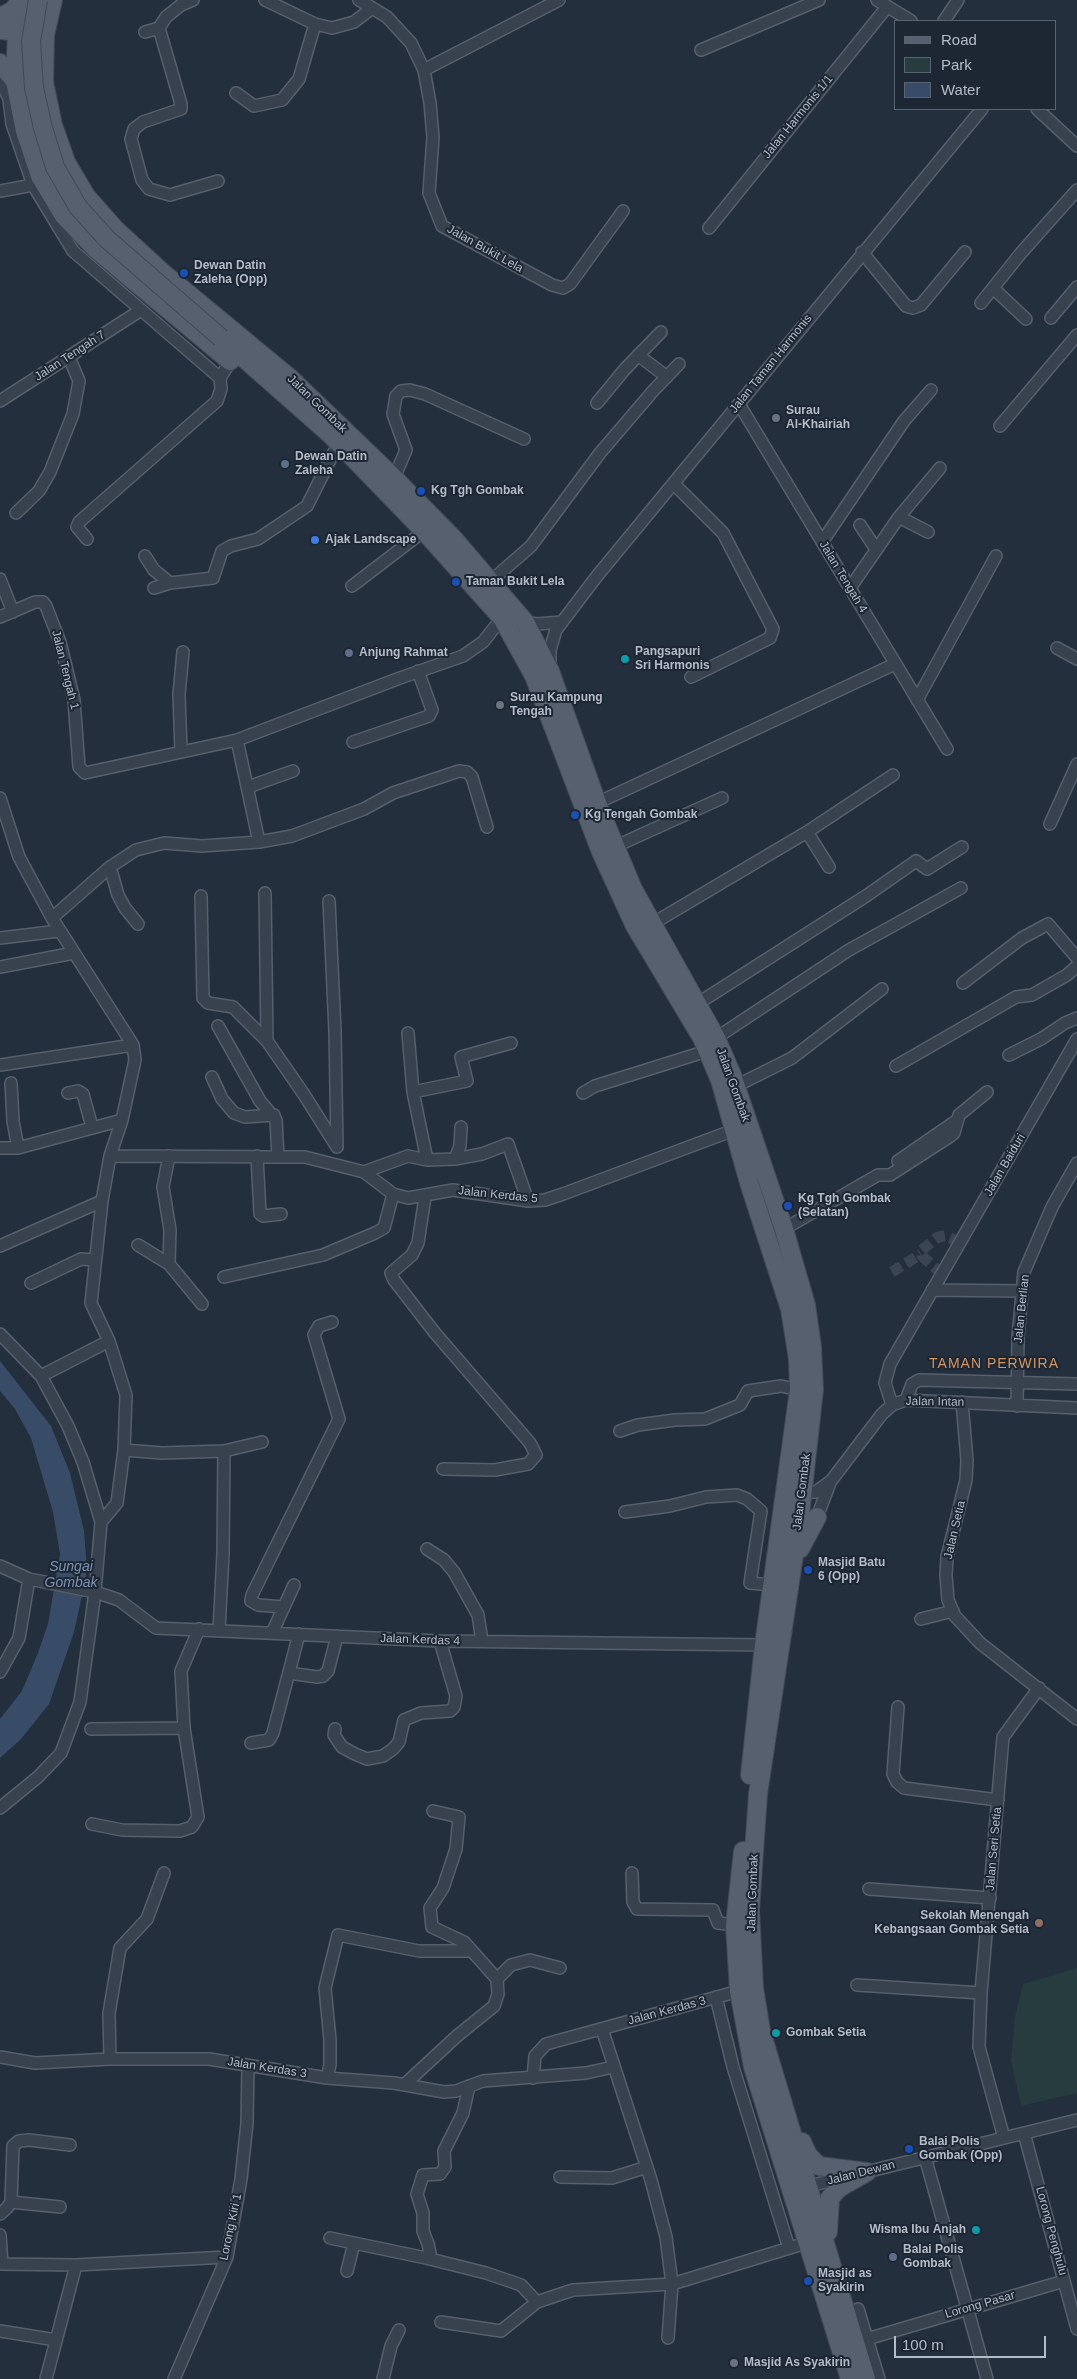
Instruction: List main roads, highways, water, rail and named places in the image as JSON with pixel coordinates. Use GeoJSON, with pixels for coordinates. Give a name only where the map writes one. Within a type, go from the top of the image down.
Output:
{"type":"FeatureCollection","features":[{"type":"Feature","properties":{"kind":"main road"},"geometry":{"type":"LineString","coordinates":[[0,17],[35,2]]}},
{"type":"Feature","properties":{"kind":"main road"},"geometry":{"type":"LineString","coordinates":[[8,80],[11,42],[35,2]]}},
{"type":"Feature","properties":{"kind":"main road","name":"Jalan Gombak"},"geometry":{"type":"LineString","coordinates":[[35,2],[44,43],[44,82],[53,125],[66,162],[86,196],[116,230],[163,273],[291,379],[394,478],[431,515],[491,581],[524,622],[550,670],[614,847],[633,889],[696,1004],[711,1044],[734,1130],[790,1309],[798,1359],[799,1390],[794,1492],[809,1516],[794,1560],[758,1794],[750,1910],[754,1988],[761,2032],[809,2186],[828,2259],[866,2379]]}},
{"type":"Feature","properties":{"kind":"main road","name":"Jalan Gombak"},"geometry":{"type":"LineString","coordinates":[[35,2],[31,41],[34,88],[43,128],[55,167],[78,207],[107,239],[331,435],[424,531],[502,618],[534,676],[601,852],[635,926],[736,1086],[784,1229],[806,1305],[812,1347],[814,1390],[794,1492],[783,1513],[764,1645],[735,1925],[739,1991],[753,2067],[806,2243],[850,2379]]}},
{"type":"Feature","properties":{"kind":"main road"},"geometry":{"type":"LineString","coordinates":[[0,30],[11,42],[44,43]]}},
{"type":"Feature","properties":{"kind":"main road"},"geometry":{"type":"LineString","coordinates":[[0,62],[8,80],[40,176],[64,216],[96,249],[334,452],[353,458]]}},
{"type":"Feature","properties":{"kind":"main road"},"geometry":{"type":"LineString","coordinates":[[8,80],[28,71],[38,74],[44,82]]}},
{"type":"Feature","properties":{"kind":"main road"},"geometry":{"type":"LineString","coordinates":[[786,2110],[808,2155],[819,2166],[867,2172],[839,2188],[830,2198],[828,2210],[828,2259]]}},
{"type":"Feature","properties":{"kind":"water","name":"Sungai Gombak"},"geometry":{"type":"Polygon","coordinates":[[[0,1361],[51,1426],[70,1473],[84,1531],[86,1577],[74,1632],[49,1704],[21,1739],[0,1758],[0,1719],[22,1691],[38,1653],[48,1624],[60,1554],[53,1512],[31,1438],[15,1409],[0,1391],[0,1361]]]}},
{"type":"Feature","properties":{"kind":"tunnel"},"geometry":{"type":"LineString","coordinates":[[942,1274],[922,1256],[922,1250],[938,1237],[945,1236],[960,1242]]}},
{"type":"Feature","properties":{"kind":"tunnel"},"geometry":{"type":"LineString","coordinates":[[892,1272],[921,1254]]}},
{"type":"Feature","properties":{"kind":"place","name":"Dewan Datin Zaleha (Opp)"},"geometry":{"type":"Point","coordinates":[184,273]}},
{"type":"Feature","properties":{"kind":"place","name":"Surau Al-Khairiah"},"geometry":{"type":"Point","coordinates":[776,418]}},
{"type":"Feature","properties":{"kind":"place","name":"Dewan Datin Zaleha"},"geometry":{"type":"Point","coordinates":[285,464]}},
{"type":"Feature","properties":{"kind":"place","name":"Kg Tgh Gombak"},"geometry":{"type":"Point","coordinates":[421,491]}},
{"type":"Feature","properties":{"kind":"place","name":"Ajak Landscape"},"geometry":{"type":"Point","coordinates":[315,540]}},
{"type":"Feature","properties":{"kind":"place","name":"Taman Bukit Lela"},"geometry":{"type":"Point","coordinates":[456,582]}},
{"type":"Feature","properties":{"kind":"place","name":"Anjung Rahmat"},"geometry":{"type":"Point","coordinates":[349,653]}},
{"type":"Feature","properties":{"kind":"place","name":"Pangsapuri Sri Harmonis"},"geometry":{"type":"Point","coordinates":[625,659]}},
{"type":"Feature","properties":{"kind":"place","name":"Surau Kampung Tengah"},"geometry":{"type":"Point","coordinates":[500,705]}},
{"type":"Feature","properties":{"kind":"place","name":"Kg Tengah Gombak"},"geometry":{"type":"Point","coordinates":[575,815]}},
{"type":"Feature","properties":{"kind":"place","name":"Kg Tgh Gombak (Selatan)"},"geometry":{"type":"Point","coordinates":[788,1206]}},
{"type":"Feature","properties":{"kind":"place","name":"Masjid Batu 6 (Opp)"},"geometry":{"type":"Point","coordinates":[808,1570]}},
{"type":"Feature","properties":{"kind":"place","name":"Sekolah Menengah Kebangsaan Gombak Setia"},"geometry":{"type":"Point","coordinates":[1039,1923]}},
{"type":"Feature","properties":{"kind":"place","name":"Gombak Setia"},"geometry":{"type":"Point","coordinates":[776,2033]}},
{"type":"Feature","properties":{"kind":"place","name":"Balai Polis Gombak (Opp)"},"geometry":{"type":"Point","coordinates":[909,2149]}},
{"type":"Feature","properties":{"kind":"place","name":"Wisma Ibu Anjah"},"geometry":{"type":"Point","coordinates":[976,2230]}},
{"type":"Feature","properties":{"kind":"place","name":"Balai Polis Gombak"},"geometry":{"type":"Point","coordinates":[893,2257]}},
{"type":"Feature","properties":{"kind":"place","name":"Masjid as Syakirin"},"geometry":{"type":"Point","coordinates":[808,2281]}},
{"type":"Feature","properties":{"kind":"place","name":"Masjid As Syakirin"},"geometry":{"type":"Point","coordinates":[734,2363]}},
{"type":"Feature","properties":{"kind":"district","name":"TAMAN PERWIRA"},"geometry":{"type":"Point","coordinates":[994,1364]}}]}
